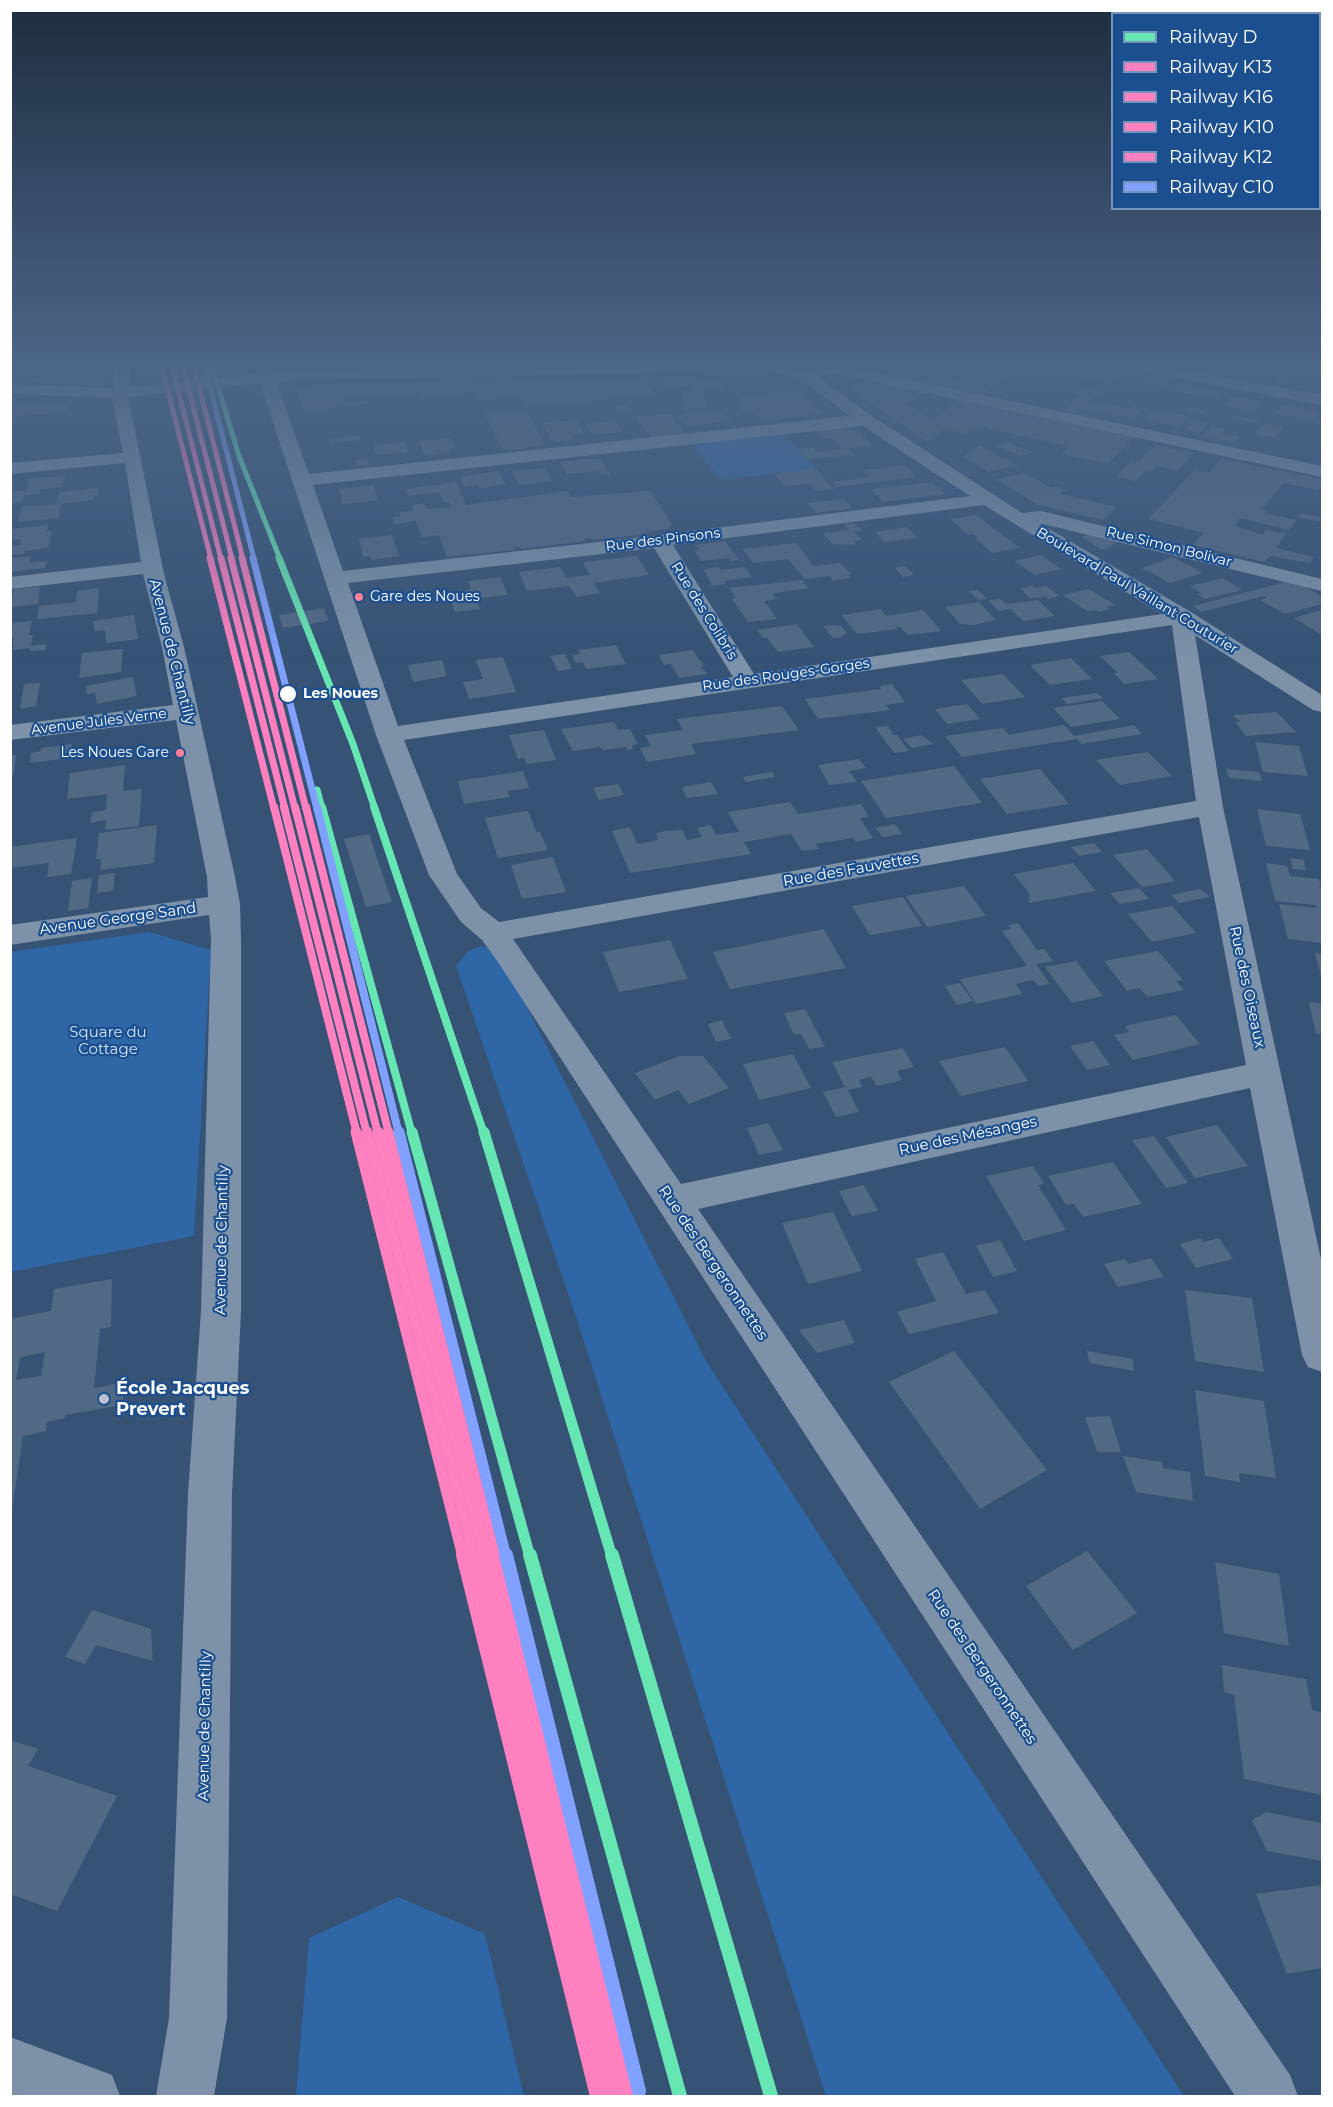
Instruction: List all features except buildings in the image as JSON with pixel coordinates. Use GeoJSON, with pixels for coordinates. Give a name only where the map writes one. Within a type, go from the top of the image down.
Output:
{"type":"FeatureCollection","features":[{"type":"Feature","properties":{"kind":"street"},"geometry":{"type":"LineString","coordinates":[[10,469],[48,465]]}},
{"type":"Feature","properties":{"kind":"street","name":"Avenue de Chantilly"},"geometry":{"type":"LineString","coordinates":[[134,465],[152,567],[173,646],[225,904],[221,1311],[210,1494],[198,2018],[185,2097]]}},
{"type":"Feature","properties":{"kind":"street","name":"Rue des Bergeronnettes"},"geometry":{"type":"LineString","coordinates":[[298,465],[389,735],[443,875],[471,915],[493,933],[1269,2097]]}},
{"type":"Feature","properties":{"kind":"street"},"geometry":{"type":"LineString","coordinates":[[303,480],[441,465]]}},
{"type":"Feature","properties":{"kind":"street","name":"Boulevard Paul Vaillant Couturier"},"geometry":{"type":"LineString","coordinates":[[937,465],[1015,517],[1183,617],[1323,705]]}},
{"type":"Feature","properties":{"kind":"street"},"geometry":{"type":"LineString","coordinates":[[1296,465],[1323,471]]}},
{"type":"Feature","properties":{"kind":"street","name":"Rue des Pinsons"},"geometry":{"type":"LineString","coordinates":[[335,578],[660,541],[990,499]]}},
{"type":"Feature","properties":{"kind":"street","name":"Rue Simon Bolivar"},"geometry":{"type":"LineString","coordinates":[[1015,517],[1041,517],[1323,585]]}},
{"type":"Feature","properties":{"kind":"street","name":"Rue des Colibris"},"geometry":{"type":"LineString","coordinates":[[660,541],[747,681]]}},
{"type":"Feature","properties":{"kind":"street"},"geometry":{"type":"LineString","coordinates":[[10,583],[152,567]]}},
{"type":"Feature","properties":{"kind":"street","name":"Rue des Rouges-Gorges"},"geometry":{"type":"LineString","coordinates":[[389,735],[1183,617]]}},
{"type":"Feature","properties":{"kind":"street","name":"Rue des Oiseaux"},"geometry":{"type":"LineString","coordinates":[[1183,617],[1185,646],[1210,807],[1264,1072],[1312,1257],[1323,1355]]}},
{"type":"Feature","properties":{"kind":"street","name":"Avenue Jules Verne"},"geometry":{"type":"LineString","coordinates":[[10,733],[187,711]]}},
{"type":"Feature","properties":{"kind":"street","name":"Rue des Fauvettes"},"geometry":{"type":"LineString","coordinates":[[493,933],[1210,807]]}},
{"type":"Feature","properties":{"kind":"street","name":"Avenue George Sand"},"geometry":{"type":"LineString","coordinates":[[10,935],[225,904]]}},
{"type":"Feature","properties":{"kind":"street","name":"Rue des Mésanges"},"geometry":{"type":"LineString","coordinates":[[671,1200],[1264,1072]]}},
{"type":"Feature","properties":{"kind":"street"},"geometry":{"type":"LineString","coordinates":[[10,2066],[91,2097]]}},
{"type":"Feature","properties":{"kind":"green space"},"geometry":{"type":"Polygon","coordinates":[[[709,465],[813,465],[816,469],[721,480],[709,465]]]}},
{"type":"Feature","properties":{"kind":"green space","name":"Square du Cottage"},"geometry":{"type":"Polygon","coordinates":[[[149,932],[211,950],[194,1236],[11,1272],[10,952],[149,932]]]}},
{"type":"Feature","properties":{"kind":"green space"},"geometry":{"type":"Polygon","coordinates":[[[482,946],[498,950],[706,1361],[1184,2096],[826,2096],[575,1314],[456,966],[468,951],[482,946]]]}},
{"type":"Feature","properties":{"kind":"green space"},"geometry":{"type":"Polygon","coordinates":[[[398,1897],[485,1934],[524,2096],[296,2096],[309,1938],[398,1897]]]}},
{"type":"Feature","properties":{"kind":"rail line","name":"K12"},"geometry":{"type":"LineString","coordinates":[[187,465],[420,1382],[597,2096]]}},
{"type":"Feature","properties":{"kind":"rail line","name":"K16"},"geometry":{"type":"LineString","coordinates":[[197,465],[430,1380],[608,2096]]}},
{"type":"Feature","properties":{"kind":"rail line","name":"K13"},"geometry":{"type":"LineString","coordinates":[[208,465],[440,1377],[619,2096]]}},
{"type":"Feature","properties":{"kind":"rail line","name":"K10"},"geometry":{"type":"LineString","coordinates":[[219,465],[450,1374],[629,2093]]}},
{"type":"Feature","properties":{"kind":"rail line","name":"C10"},"geometry":{"type":"LineString","coordinates":[[230,465],[460,1372],[639,2091]]}},
{"type":"Feature","properties":{"kind":"rail line","name":"D"},"geometry":{"type":"LineString","coordinates":[[243,465],[353,744],[473,1097],[556,1365],[771,2096]]}},
{"type":"Feature","properties":{"kind":"rail line","name":"D"},"geometry":{"type":"LineString","coordinates":[[317,790],[680,2096]]}},
{"type":"Feature","properties":{"kind":"place","name":"Gare des Noues"},"geometry":{"type":"Point","coordinates":[359,597]}},
{"type":"Feature","properties":{"kind":"place","name":"Les Noues"},"geometry":{"type":"Point","coordinates":[288,694]}},
{"type":"Feature","properties":{"kind":"place","name":"Les Noues Gare"},"geometry":{"type":"Point","coordinates":[180,753]}},
{"type":"Feature","properties":{"kind":"place","name":"École Jacques Prevert"},"geometry":{"type":"Point","coordinates":[104,1399]}}]}
